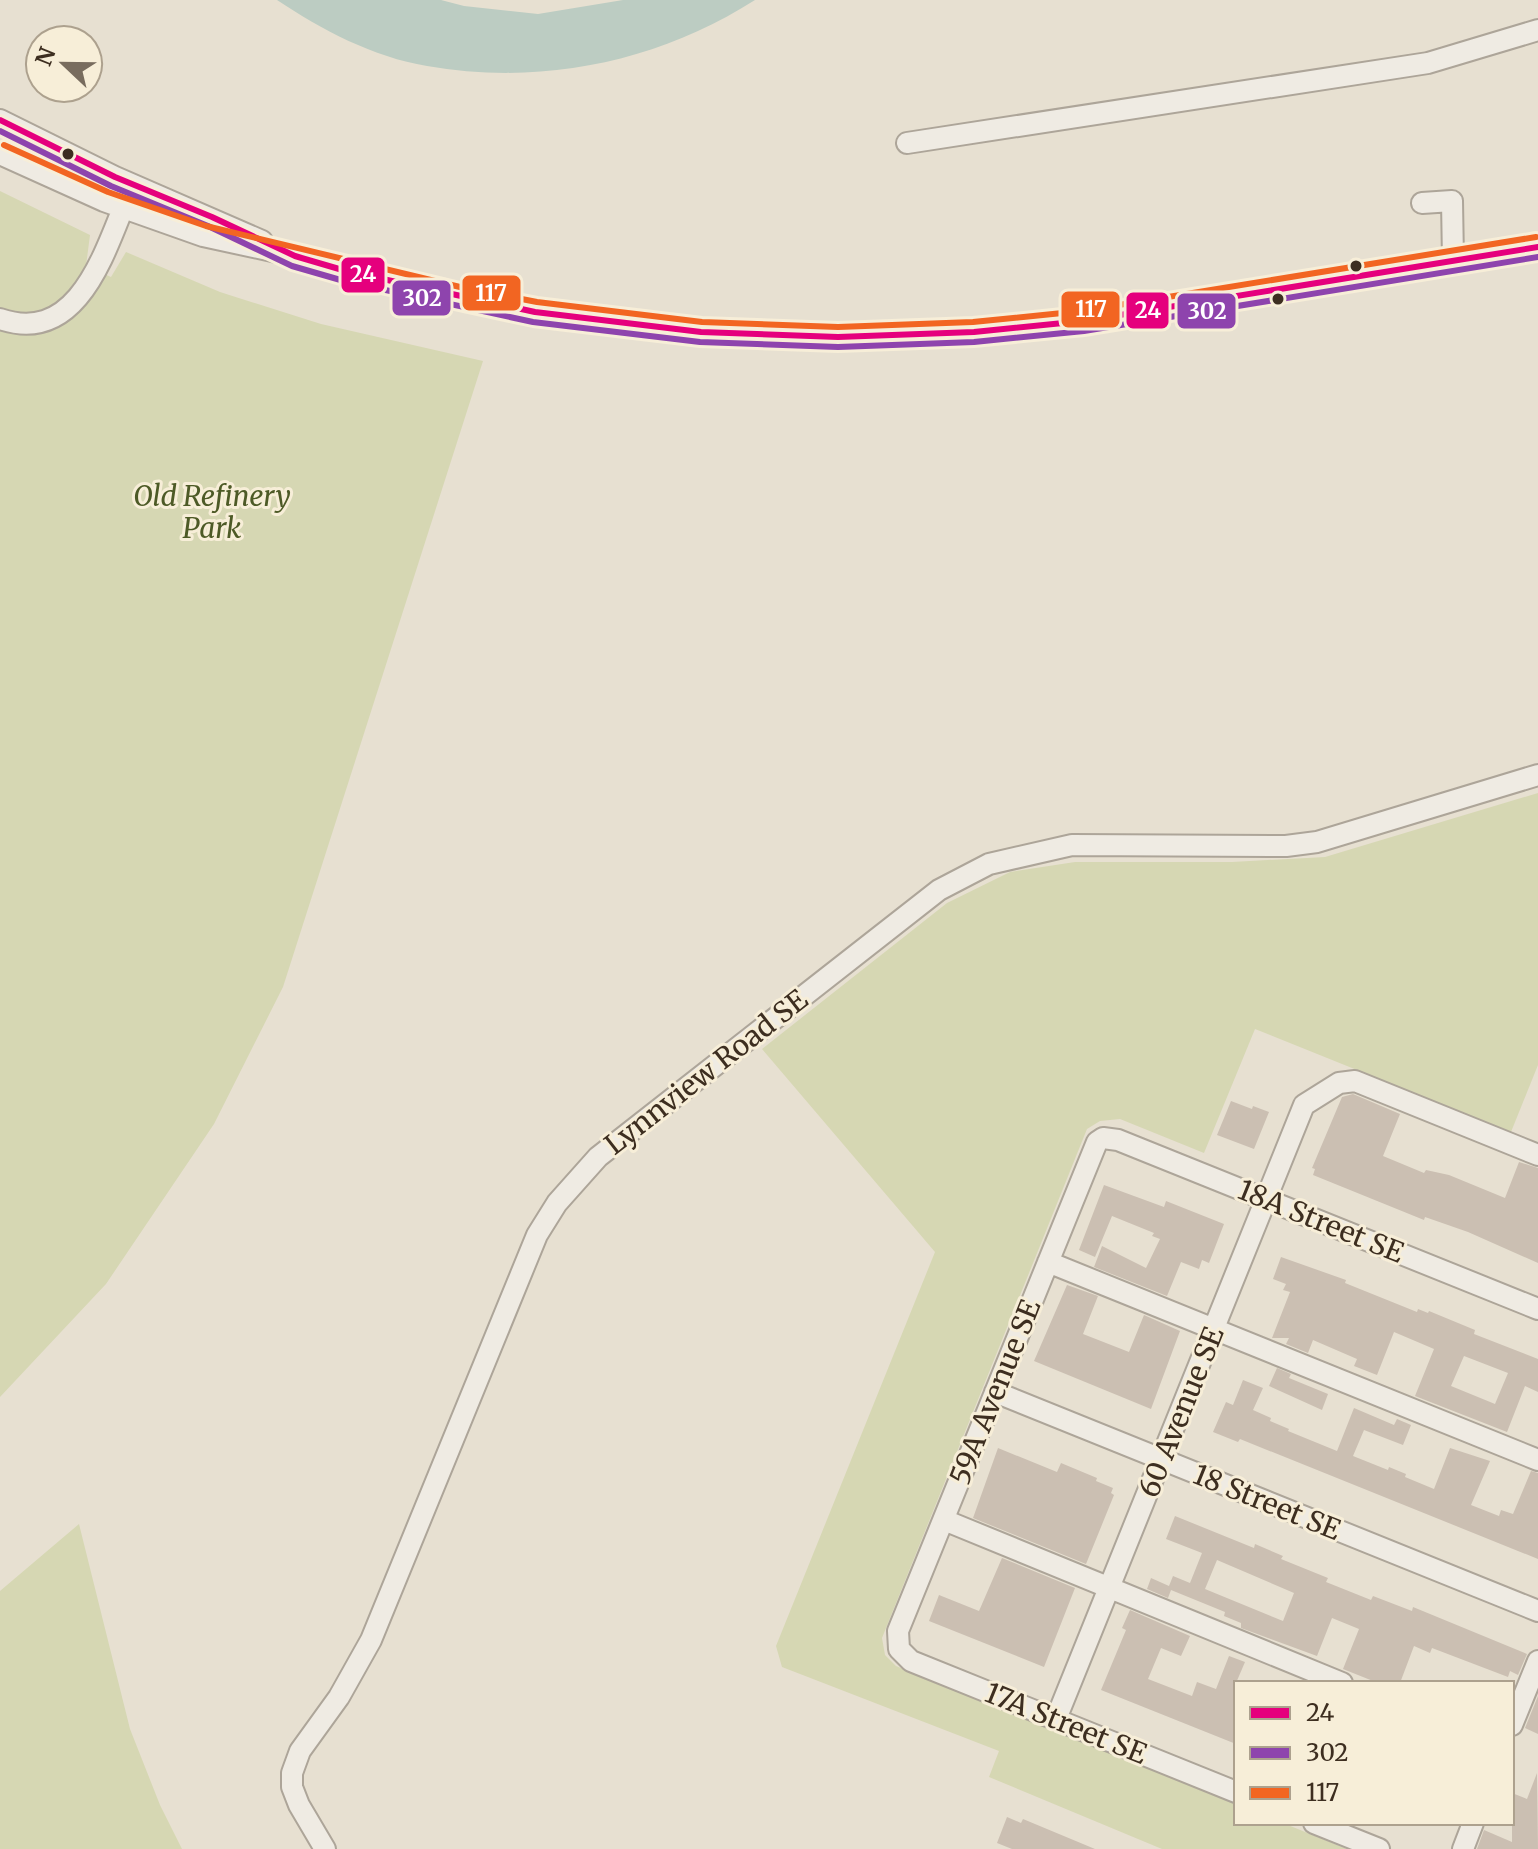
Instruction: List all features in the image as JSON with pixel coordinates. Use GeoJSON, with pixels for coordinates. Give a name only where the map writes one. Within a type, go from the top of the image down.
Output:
{"type":"FeatureCollection","features":[{"type":"Feature","properties":{"kind":"street"},"geometry":{"type":"LineString","coordinates":[[907,143],[1428,63],[1538,30]]}},
{"type":"Feature","properties":{"kind":"street"},"geometry":{"type":"LineString","coordinates":[[0,120],[132,184],[295,256]]}},
{"type":"Feature","properties":{"kind":"street"},"geometry":{"type":"LineString","coordinates":[[0,154],[122,208],[203,236],[535,312],[701,332],[838,337],[974,332],[1083,321],[1538,247]]}},
{"type":"Feature","properties":{"kind":"street"},"geometry":{"type":"LineString","coordinates":[[0,319],[15,324],[42,322],[79,300],[97,270],[132,184]]}},
{"type":"Feature","properties":{"kind":"street"},"geometry":{"type":"LineString","coordinates":[[1422,203],[1452,201],[1453,260]]}},
{"type":"Feature","properties":{"kind":"street","name":"Lynnview Road SE"},"geometry":{"type":"LineString","coordinates":[[325,1849],[292,1787],[296,1759],[339,1697],[371,1640],[537,1235],[557,1203],[598,1157],[939,890],[989,864],[1072,845],[1286,846],[1317,842],[1538,775]]}},
{"type":"Feature","properties":{"kind":"street","name":"60 Avenue SE"},"geometry":{"type":"LineString","coordinates":[[1056,1719],[1304,1105],[1339,1083],[1355,1081],[1538,1155]]}},
{"type":"Feature","properties":{"kind":"street","name":"18A Street SE"},"geometry":{"type":"LineString","coordinates":[[1103,1138],[1118,1140],[1538,1309]]}},
{"type":"Feature","properties":{"kind":"street","name":"59A Avenue SE"},"geometry":{"type":"LineString","coordinates":[[899,1649],[898,1631],[1093,1151],[1103,1138]]}},
{"type":"Feature","properties":{"kind":"street"},"geometry":{"type":"LineString","coordinates":[[1048,1262],[1538,1460]]}},
{"type":"Feature","properties":{"kind":"street","name":"18 Street SE"},"geometry":{"type":"LineString","coordinates":[[995,1392],[1538,1611]]}},
{"type":"Feature","properties":{"kind":"street"},"geometry":{"type":"LineString","coordinates":[[944,1520],[1337,1681]]}},
{"type":"Feature","properties":{"kind":"street","name":"17A Street SE"},"geometry":{"type":"LineString","coordinates":[[899,1649],[911,1661],[1234,1791]]}},
{"type":"Feature","properties":{"kind":"street"},"geometry":{"type":"LineString","coordinates":[[1514,1720],[1538,1661]]}},
{"type":"Feature","properties":{"kind":"street"},"geometry":{"type":"LineString","coordinates":[[1319,1825],[1379,1849]]}},
{"type":"Feature","properties":{"kind":"street"},"geometry":{"type":"LineString","coordinates":[[1463,1849],[1472,1825]]}},
{"type":"Feature","properties":{"kind":"green space","name":"Old Refinery Park"},"geometry":{"type":"Polygon","coordinates":[[[0,191],[90,235],[86,266],[111,277],[126,252],[220,292],[321,324],[483,361],[283,987],[214,1124],[106,1284],[0,1397],[0,191]]]}},
{"type":"Feature","properties":{"kind":"green space"},"geometry":{"type":"Polygon","coordinates":[[[1538,793],[1538,1065],[1511,1132],[1255,1029],[1204,1153],[1120,1119],[1100,1121],[1087,1129],[882,1638],[885,1655],[896,1666],[1234,1803],[1234,1825],[1288,1825],[1347,1849],[1162,1849],[989,1777],[999,1751],[782,1667],[776,1646],[935,1252],[762,1049],[947,903],[1010,872],[1075,862],[1232,862],[1325,857],[1538,793]]]}},
{"type":"Feature","properties":{"kind":"green space"},"geometry":{"type":"Polygon","coordinates":[[[79,1524],[130,1729],[160,1805],[182,1849],[0,1849],[0,1591],[79,1524]]]}},
{"type":"Feature","properties":{"kind":"shaded area"},"geometry":{"type":"Polygon","coordinates":[[[277,0],[441,0],[464,6],[538,14],[623,0],[755,0],[679,39],[639,53],[597,64],[513,73],[427,66],[387,56],[330,32],[277,0]]]}},
{"type":"Feature","properties":{"kind":"building"},"geometry":{"type":"Polygon","coordinates":[[[1353,1094],[1400,1114],[1383,1156],[1424,1173],[1426,1170],[1449,1175],[1505,1198],[1519,1162],[1538,1168],[1538,1263],[1468,1232],[1425,1217],[1424,1220],[1313,1175],[1315,1169],[1312,1168],[1342,1097],[1353,1094]]]}},
{"type":"Feature","properties":{"kind":"building"},"geometry":{"type":"Polygon","coordinates":[[[1231,1101],[1269,1112],[1254,1149],[1217,1135],[1231,1101]]]}},
{"type":"Feature","properties":{"kind":"building"},"geometry":{"type":"Polygon","coordinates":[[[1104,1185],[1164,1207],[1166,1201],[1224,1224],[1209,1263],[1202,1260],[1199,1269],[1181,1262],[1167,1296],[1094,1267],[1102,1246],[1146,1268],[1160,1239],[1152,1236],[1154,1233],[1112,1216],[1095,1257],[1079,1250],[1104,1185]]]}},
{"type":"Feature","properties":{"kind":"building"},"geometry":{"type":"Polygon","coordinates":[[[1281,1257],[1346,1280],[1345,1283],[1417,1312],[1418,1309],[1429,1311],[1475,1330],[1474,1334],[1538,1359],[1538,1392],[1525,1386],[1507,1432],[1415,1396],[1434,1349],[1394,1332],[1377,1375],[1354,1366],[1357,1359],[1313,1340],[1308,1353],[1286,1344],[1289,1338],[1272,1338],[1290,1292],[1283,1290],[1286,1284],[1273,1279],[1281,1257]],[[1464,1356],[1451,1386],[1495,1404],[1508,1373],[1464,1356]]]}},
{"type":"Feature","properties":{"kind":"building"},"geometry":{"type":"Polygon","coordinates":[[[1067,1285],[1098,1296],[1083,1334],[1129,1352],[1144,1315],[1180,1331],[1151,1409],[1034,1361],[1067,1285]]]}},
{"type":"Feature","properties":{"kind":"building"},"geometry":{"type":"Polygon","coordinates":[[[1277,1368],[1291,1374],[1289,1378],[1328,1394],[1322,1410],[1269,1386],[1277,1368]]]}},
{"type":"Feature","properties":{"kind":"building"},"geometry":{"type":"Polygon","coordinates":[[[1243,1380],[1263,1388],[1253,1410],[1271,1418],[1270,1421],[1288,1431],[1337,1451],[1354,1408],[1394,1425],[1397,1419],[1411,1425],[1403,1445],[1364,1430],[1353,1456],[1388,1470],[1389,1467],[1434,1489],[1450,1448],[1490,1461],[1471,1505],[1499,1516],[1501,1510],[1513,1514],[1531,1471],[1538,1473],[1538,1559],[1240,1439],[1238,1442],[1213,1432],[1226,1402],[1233,1405],[1243,1380]]]}},
{"type":"Feature","properties":{"kind":"building"},"geometry":{"type":"Polygon","coordinates":[[[998,1448],[1057,1472],[1061,1463],[1113,1488],[1111,1493],[1114,1495],[1086,1564],[973,1518],[998,1448]]]}},
{"type":"Feature","properties":{"kind":"building"},"geometry":{"type":"Polygon","coordinates":[[[1175,1516],[1254,1548],[1255,1544],[1283,1556],[1281,1559],[1328,1578],[1326,1582],[1371,1600],[1373,1596],[1412,1611],[1413,1607],[1527,1654],[1518,1675],[1510,1671],[1508,1677],[1432,1648],[1430,1653],[1414,1646],[1401,1681],[1373,1681],[1343,1669],[1359,1629],[1332,1618],[1317,1656],[1241,1628],[1241,1623],[1224,1616],[1225,1612],[1171,1590],[1168,1598],[1147,1589],[1151,1578],[1169,1586],[1173,1576],[1190,1583],[1202,1553],[1166,1539],[1175,1516]],[[1217,1560],[1205,1589],[1283,1621],[1294,1593],[1217,1560]]]}},
{"type":"Feature","properties":{"kind":"building"},"geometry":{"type":"Polygon","coordinates":[[[1002,1558],[1075,1588],[1044,1667],[929,1621],[939,1595],[979,1611],[1002,1558]]]}},
{"type":"Feature","properties":{"kind":"building"},"geometry":{"type":"Polygon","coordinates":[[[1130,1610],[1190,1636],[1181,1656],[1161,1648],[1148,1679],[1192,1696],[1197,1682],[1216,1689],[1229,1656],[1245,1662],[1237,1681],[1234,1681],[1234,1743],[1101,1690],[1126,1630],[1122,1628],[1130,1610]]]}},
{"type":"Feature","properties":{"kind":"building"},"geometry":{"type":"Polygon","coordinates":[[[1538,1696],[1538,1734],[1525,1728],[1538,1696]]]}},
{"type":"Feature","properties":{"kind":"building"},"geometry":{"type":"Polygon","coordinates":[[[1537,1773],[1538,1849],[1477,1849],[1484,1830],[1512,1842],[1514,1794],[1527,1799],[1537,1773]]]}},
{"type":"Feature","properties":{"kind":"building"},"geometry":{"type":"Polygon","coordinates":[[[1007,1817],[1021,1823],[1023,1819],[1095,1849],[1012,1849],[997,1843],[1007,1817]]]}},
{"type":"Feature","properties":{"kind":"transit line","name":"24"},"geometry":{"type":"LineString","coordinates":[[0,120],[115,177],[295,256],[346,271],[535,312],[701,332],[838,337],[974,332],[1083,321],[1538,247]]}},
{"type":"Feature","properties":{"kind":"transit line","name":"302"},"geometry":{"type":"LineString","coordinates":[[0,131],[111,186],[208,226],[292,266],[344,281],[533,322],[700,342],[838,347],[974,342],[1084,331],[1538,257]]}},
{"type":"Feature","properties":{"kind":"transit line","name":"117"},"geometry":{"type":"LineString","coordinates":[[4,145],[108,192],[206,226],[460,287],[537,302],[702,322],[838,327],[973,322],[1082,311],[1536,237]]}}]}
